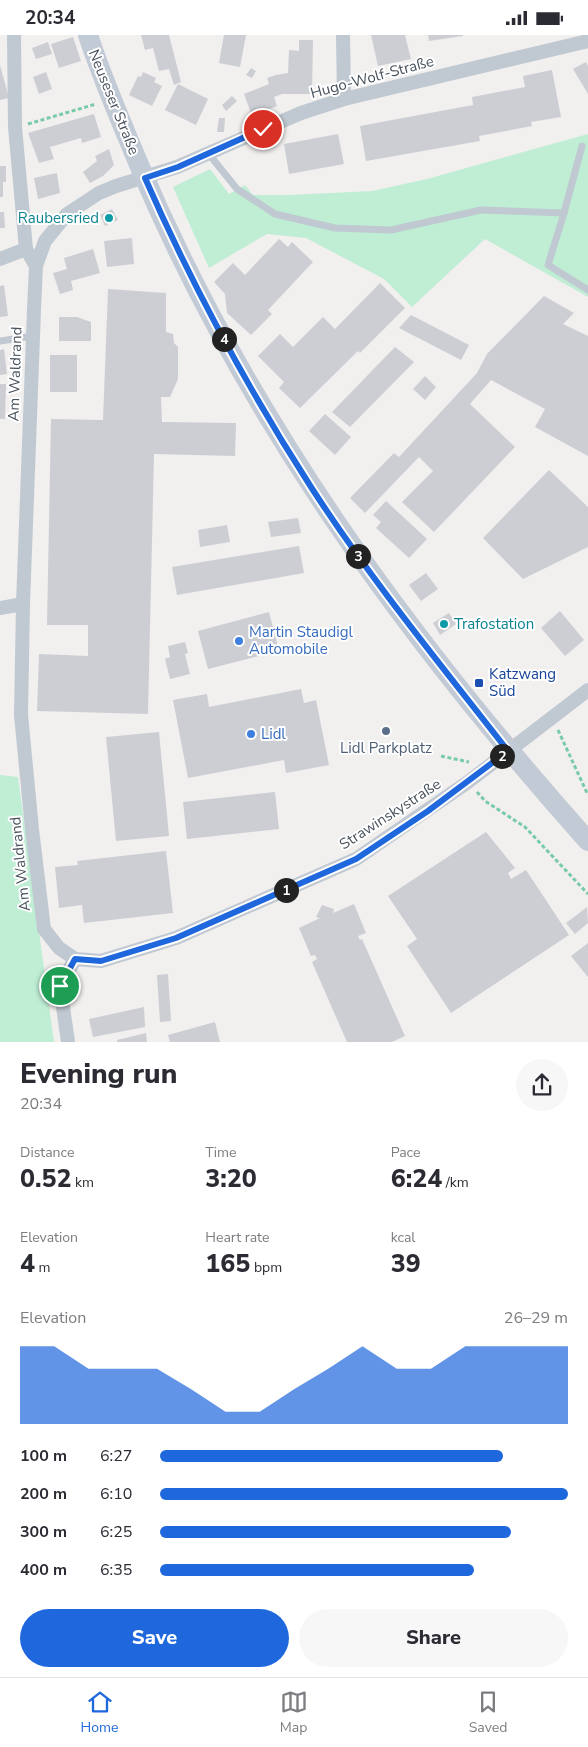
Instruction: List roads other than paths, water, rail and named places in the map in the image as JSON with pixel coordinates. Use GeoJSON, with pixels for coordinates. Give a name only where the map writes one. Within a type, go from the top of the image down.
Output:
{"type":"FeatureCollection","features":[{"type":"Feature","properties":{"kind":"main road","name":"Neuseser Straße"},"geometry":{"type":"LineString","coordinates":[[88,35],[145,178],[180,254],[259,401],[312,488],[358,555],[424,644],[508,751],[588,841]]}},
{"type":"Feature","properties":{"kind":"street"},"geometry":{"type":"LineString","coordinates":[[14,35],[15,127],[26,249],[36,266]]}},
{"type":"Feature","properties":{"kind":"street"},"geometry":{"type":"LineString","coordinates":[[343,35],[344,99]]}},
{"type":"Feature","properties":{"kind":"street","name":"Hugo-Wolf-Straße"},"geometry":{"type":"LineString","coordinates":[[145,178],[178,167],[302,113],[344,99],[588,41]]}},
{"type":"Feature","properties":{"kind":"street","name":"Am Waldrand"},"geometry":{"type":"LineString","coordinates":[[75,959],[59,948],[44,929],[21,715],[23,604],[36,266],[45,241],[67,214],[100,193],[116,186],[145,178]]}},
{"type":"Feature","properties":{"kind":"street"},"geometry":{"type":"LineString","coordinates":[[0,259],[26,249]]}},
{"type":"Feature","properties":{"kind":"street"},"geometry":{"type":"LineString","coordinates":[[0,608],[23,604]]}},
{"type":"Feature","properties":{"kind":"street","name":"Strawinskystraße"},"geometry":{"type":"LineString","coordinates":[[75,959],[101,961],[176,938],[356,859],[468,782],[588,690]]}},
{"type":"Feature","properties":{"kind":"street"},"geometry":{"type":"LineString","coordinates":[[68,1042],[60,986],[75,959]]}},
{"type":"Feature","properties":{"kind":"lane"},"geometry":{"type":"LineString","coordinates":[[582,146],[548,265],[588,290]]}},
{"type":"Feature","properties":{"kind":"lane"},"geometry":{"type":"LineString","coordinates":[[208,153],[237,189],[275,214],[335,228],[391,230],[481,210],[564,213]]}},
{"type":"Feature","properties":{"kind":"lane"},"geometry":{"type":"LineString","coordinates":[[0,341],[33,336]]}},
{"type":"Feature","properties":{"kind":"place","name":"Raubersried"},"geometry":{"type":"Point","coordinates":[109,218]}},
{"type":"Feature","properties":{"kind":"place","name":"Trafostation"},"geometry":{"type":"Point","coordinates":[444,624]}},
{"type":"Feature","properties":{"kind":"place","name":"Martin Staudigl Automobile"},"geometry":{"type":"Point","coordinates":[239,641]}},
{"type":"Feature","properties":{"kind":"place","name":"Katzwang Süd"},"geometry":{"type":"Point","coordinates":[479,683]}},
{"type":"Feature","properties":{"kind":"place","name":"Lidl Parkplatz"},"geometry":{"type":"Point","coordinates":[386,731]}},
{"type":"Feature","properties":{"kind":"place","name":"Lidl"},"geometry":{"type":"Point","coordinates":[251,734]}}]}
